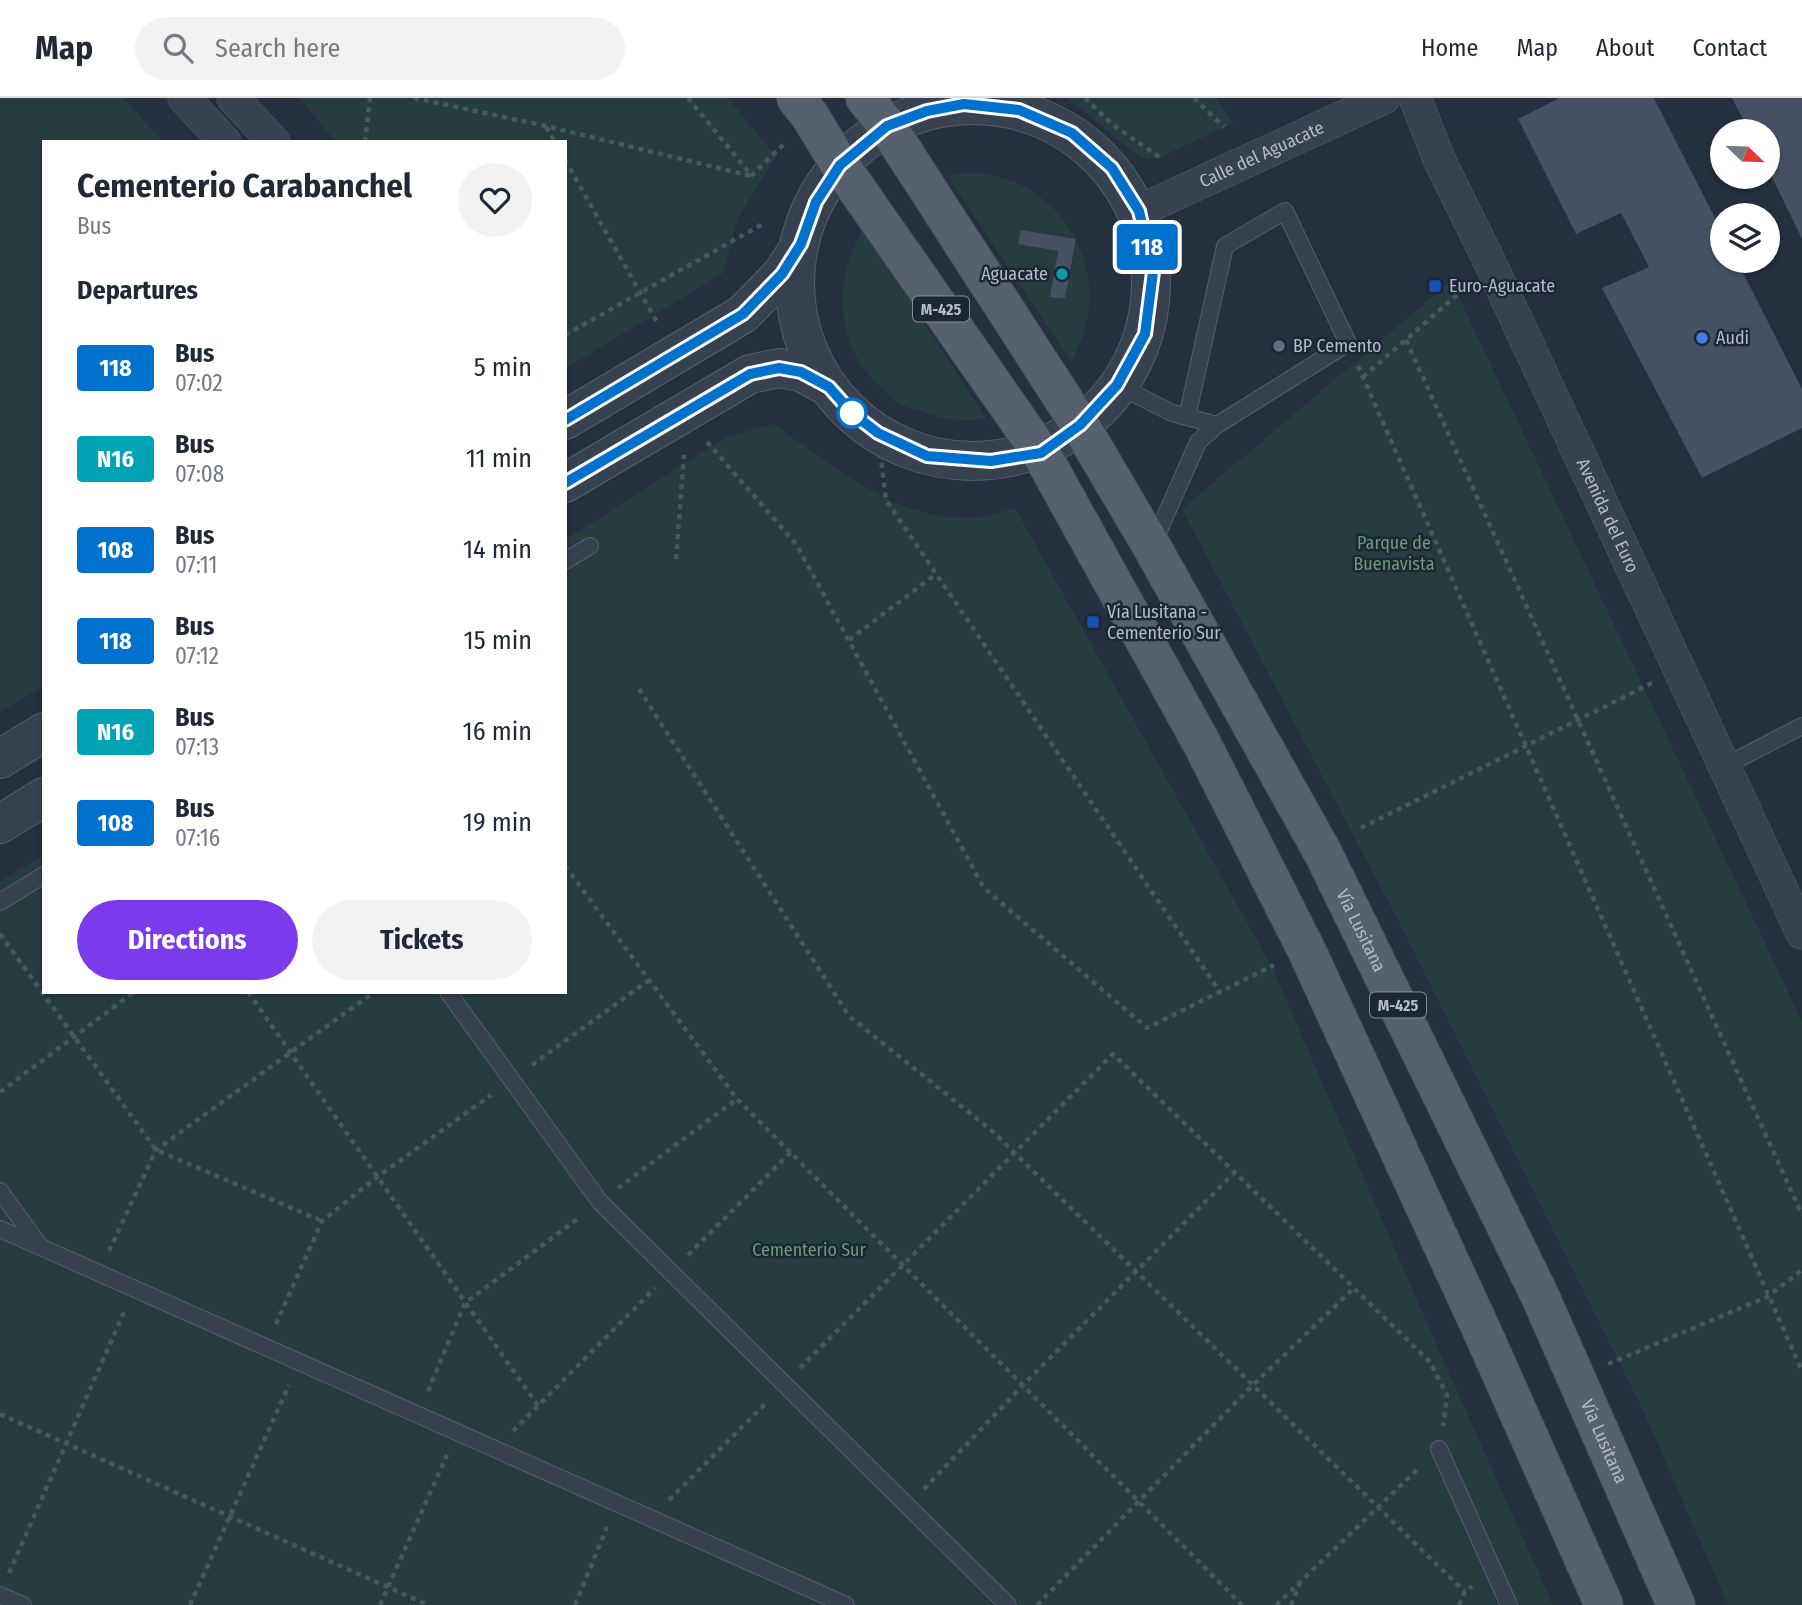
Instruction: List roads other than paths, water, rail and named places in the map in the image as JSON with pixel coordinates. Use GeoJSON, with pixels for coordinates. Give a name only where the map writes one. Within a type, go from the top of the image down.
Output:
{"type":"FeatureCollection","features":[{"type":"Feature","properties":{"kind":"main road","name":"M-425"},"geometry":{"type":"LineString","coordinates":[[796,98],[1041,453],[1201,742],[1306,949],[1482,1331],[1604,1605]]}},
{"type":"Feature","properties":{"kind":"main road","name":"M-425"},"geometry":{"type":"LineString","coordinates":[[876,112],[1080,425]]}},
{"type":"Feature","properties":{"kind":"main road","name":"Vía Lusitana"},"geometry":{"type":"LineString","coordinates":[[1080,425],[1152,547],[1323,853],[1540,1296],[1676,1605]]}},
{"type":"Feature","properties":{"kind":"street"},"geometry":{"type":"LineString","coordinates":[[184,98],[223,140]]}},
{"type":"Feature","properties":{"kind":"street"},"geometry":{"type":"LineString","coordinates":[[233,98],[272,140]]}},
{"type":"Feature","properties":{"kind":"street","name":"Calle del Aguacate"},"geometry":{"type":"LineString","coordinates":[[1139,211],[1384,98]]}},
{"type":"Feature","properties":{"kind":"street","name":"Avenida del Euro"},"geometry":{"type":"LineString","coordinates":[[1415,98],[1439,159],[1492,267],[1802,933]]}},
{"type":"Feature","properties":{"kind":"street"},"geometry":{"type":"LineString","coordinates":[[964,104],[1019,110],[1072,133],[1112,168],[1139,211],[1153,272],[1145,334],[1117,385],[1080,425],[1041,453],[991,461],[927,456],[878,433],[852,413],[829,387],[807,351],[796,320],[793,281],[801,244],[816,202],[876,112],[927,111],[964,104]]}},
{"type":"Feature","properties":{"kind":"street"},"geometry":{"type":"LineString","coordinates":[[567,419],[743,314],[782,274],[801,244]]}},
{"type":"Feature","properties":{"kind":"street"},"geometry":{"type":"LineString","coordinates":[[567,482],[750,374],[779,368],[801,372],[829,387]]}},
{"type":"Feature","properties":{"kind":"street"},"geometry":{"type":"LineString","coordinates":[[0,759],[42,734]]}},
{"type":"Feature","properties":{"kind":"street"},"geometry":{"type":"LineString","coordinates":[[0,824],[42,798]]}},
{"type":"Feature","properties":{"kind":"lane"},"geometry":{"type":"LineString","coordinates":[[1152,547],[1198,442],[1217,425],[1348,343],[1285,211],[1224,246],[1187,417]]}},
{"type":"Feature","properties":{"kind":"lane"},"geometry":{"type":"LineString","coordinates":[[1117,385],[1172,413],[1217,425]]}},
{"type":"Feature","properties":{"kind":"lane"},"geometry":{"type":"LineString","coordinates":[[567,560],[590,546]]}},
{"type":"Feature","properties":{"kind":"lane"},"geometry":{"type":"LineString","coordinates":[[1725,766],[1802,726]]}},
{"type":"Feature","properties":{"kind":"lane"},"geometry":{"type":"LineString","coordinates":[[0,902],[42,876]]}},
{"type":"Feature","properties":{"kind":"lane"},"geometry":{"type":"LineString","coordinates":[[449,994],[600,1202],[1008,1605]]}},
{"type":"Feature","properties":{"kind":"lane"},"geometry":{"type":"LineString","coordinates":[[0,1191],[40,1247]]}},
{"type":"Feature","properties":{"kind":"lane"},"geometry":{"type":"LineString","coordinates":[[0,1228],[846,1605]]}},
{"type":"Feature","properties":{"kind":"lane"},"geometry":{"type":"LineString","coordinates":[[1439,1449],[1508,1605]]}},
{"type":"Feature","properties":{"kind":"lane"},"geometry":{"type":"LineString","coordinates":[[3,1588],[23,1605]]}},
{"type":"Feature","properties":{"kind":"place","name":"Aguacate"},"geometry":{"type":"Point","coordinates":[1062,274]}},
{"type":"Feature","properties":{"kind":"place","name":"Euro-Aguacate"},"geometry":{"type":"Point","coordinates":[1435,286]}},
{"type":"Feature","properties":{"kind":"place","name":"Audi"},"geometry":{"type":"Point","coordinates":[1702,338]}},
{"type":"Feature","properties":{"kind":"place","name":"BP Cemento"},"geometry":{"type":"Point","coordinates":[1279,346]}},
{"type":"Feature","properties":{"kind":"place","name":"Vía Lusitana - Cementerio Sur"},"geometry":{"type":"Point","coordinates":[1093,622]}},
{"type":"Feature","properties":{"kind":"park label","name":"Parque de Buenavista"},"geometry":{"type":"Point","coordinates":[1394,553]}},
{"type":"Feature","properties":{"kind":"park label","name":"Cementerio Sur"},"geometry":{"type":"Point","coordinates":[809,1250]}}]}
